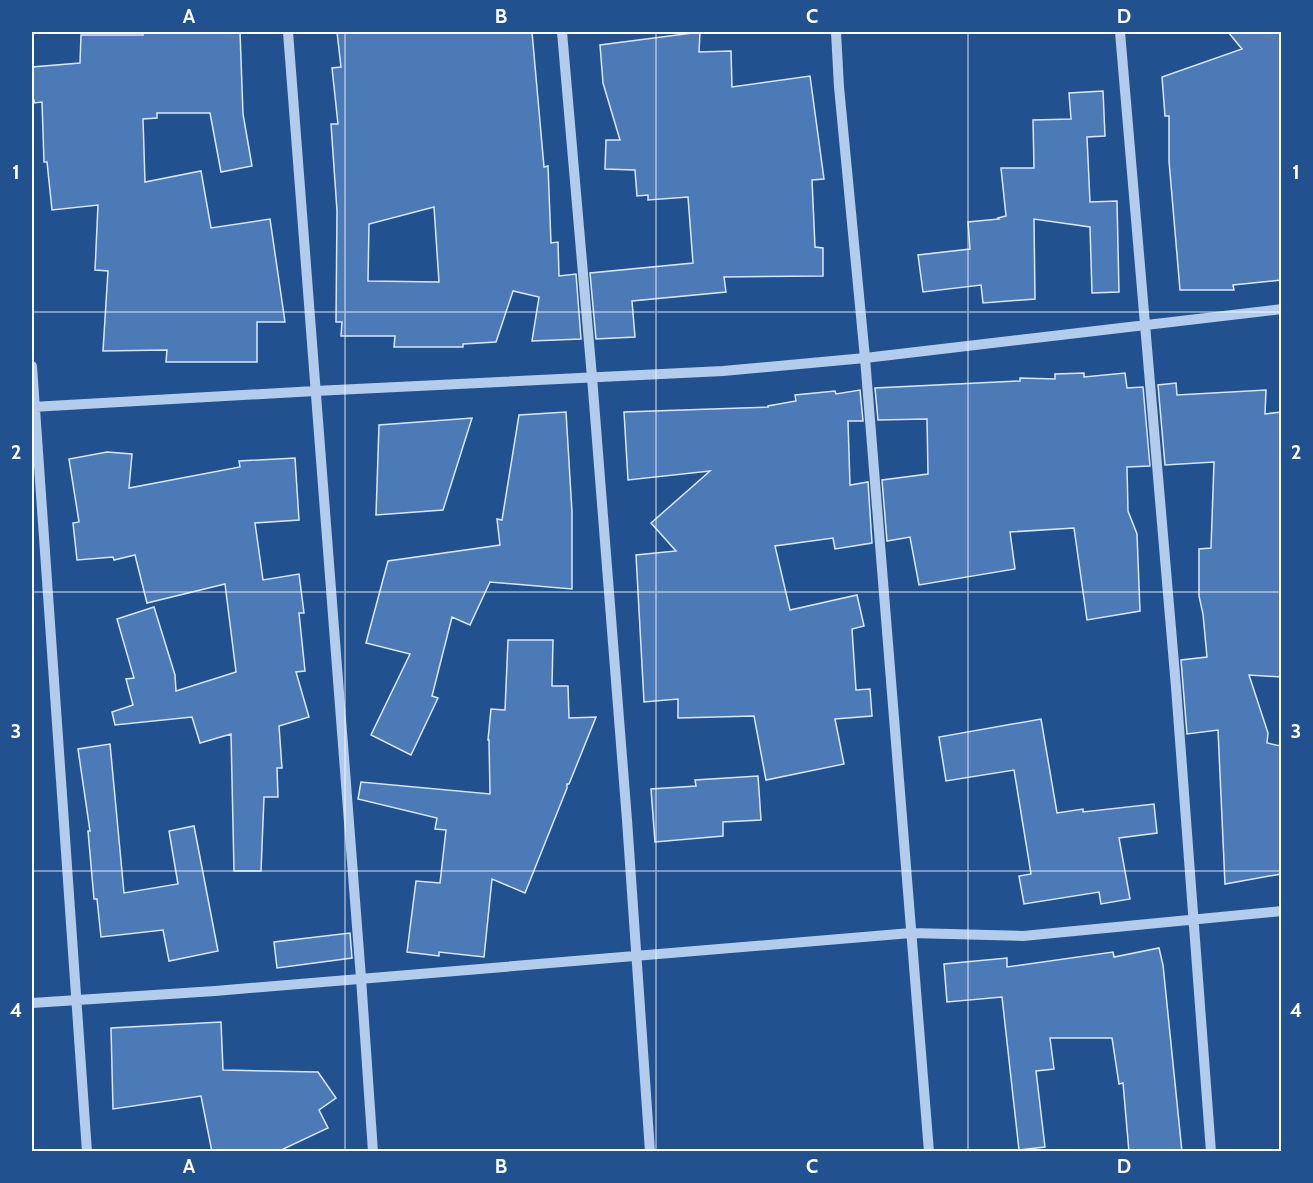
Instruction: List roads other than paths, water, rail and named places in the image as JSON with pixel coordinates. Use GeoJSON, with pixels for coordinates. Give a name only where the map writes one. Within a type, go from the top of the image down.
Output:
{"type":"FeatureCollection","features":[{"type":"Feature","properties":{"kind":"street"},"geometry":{"type":"LineString","coordinates":[[288,32],[373,1152]]}},
{"type":"Feature","properties":{"kind":"street"},"geometry":{"type":"LineString","coordinates":[[562,32],[592,377],[650,1152]]}},
{"type":"Feature","properties":{"kind":"street"},"geometry":{"type":"LineString","coordinates":[[836,32],[838,87],[866,358],[929,1152]]}},
{"type":"Feature","properties":{"kind":"street"},"geometry":{"type":"LineString","coordinates":[[1120,32],[1154,421],[1210,1152]]}},
{"type":"Feature","properties":{"kind":"street"},"geometry":{"type":"LineString","coordinates":[[33,407],[723,371],[866,358],[1281,309]]}},
{"type":"Feature","properties":{"kind":"street"},"geometry":{"type":"LineString","coordinates":[[32,366],[33,407],[87,1152]]}},
{"type":"Feature","properties":{"kind":"street"},"geometry":{"type":"LineString","coordinates":[[32,1003],[215,991],[911,933],[1023,936],[1281,911]]}}]}
